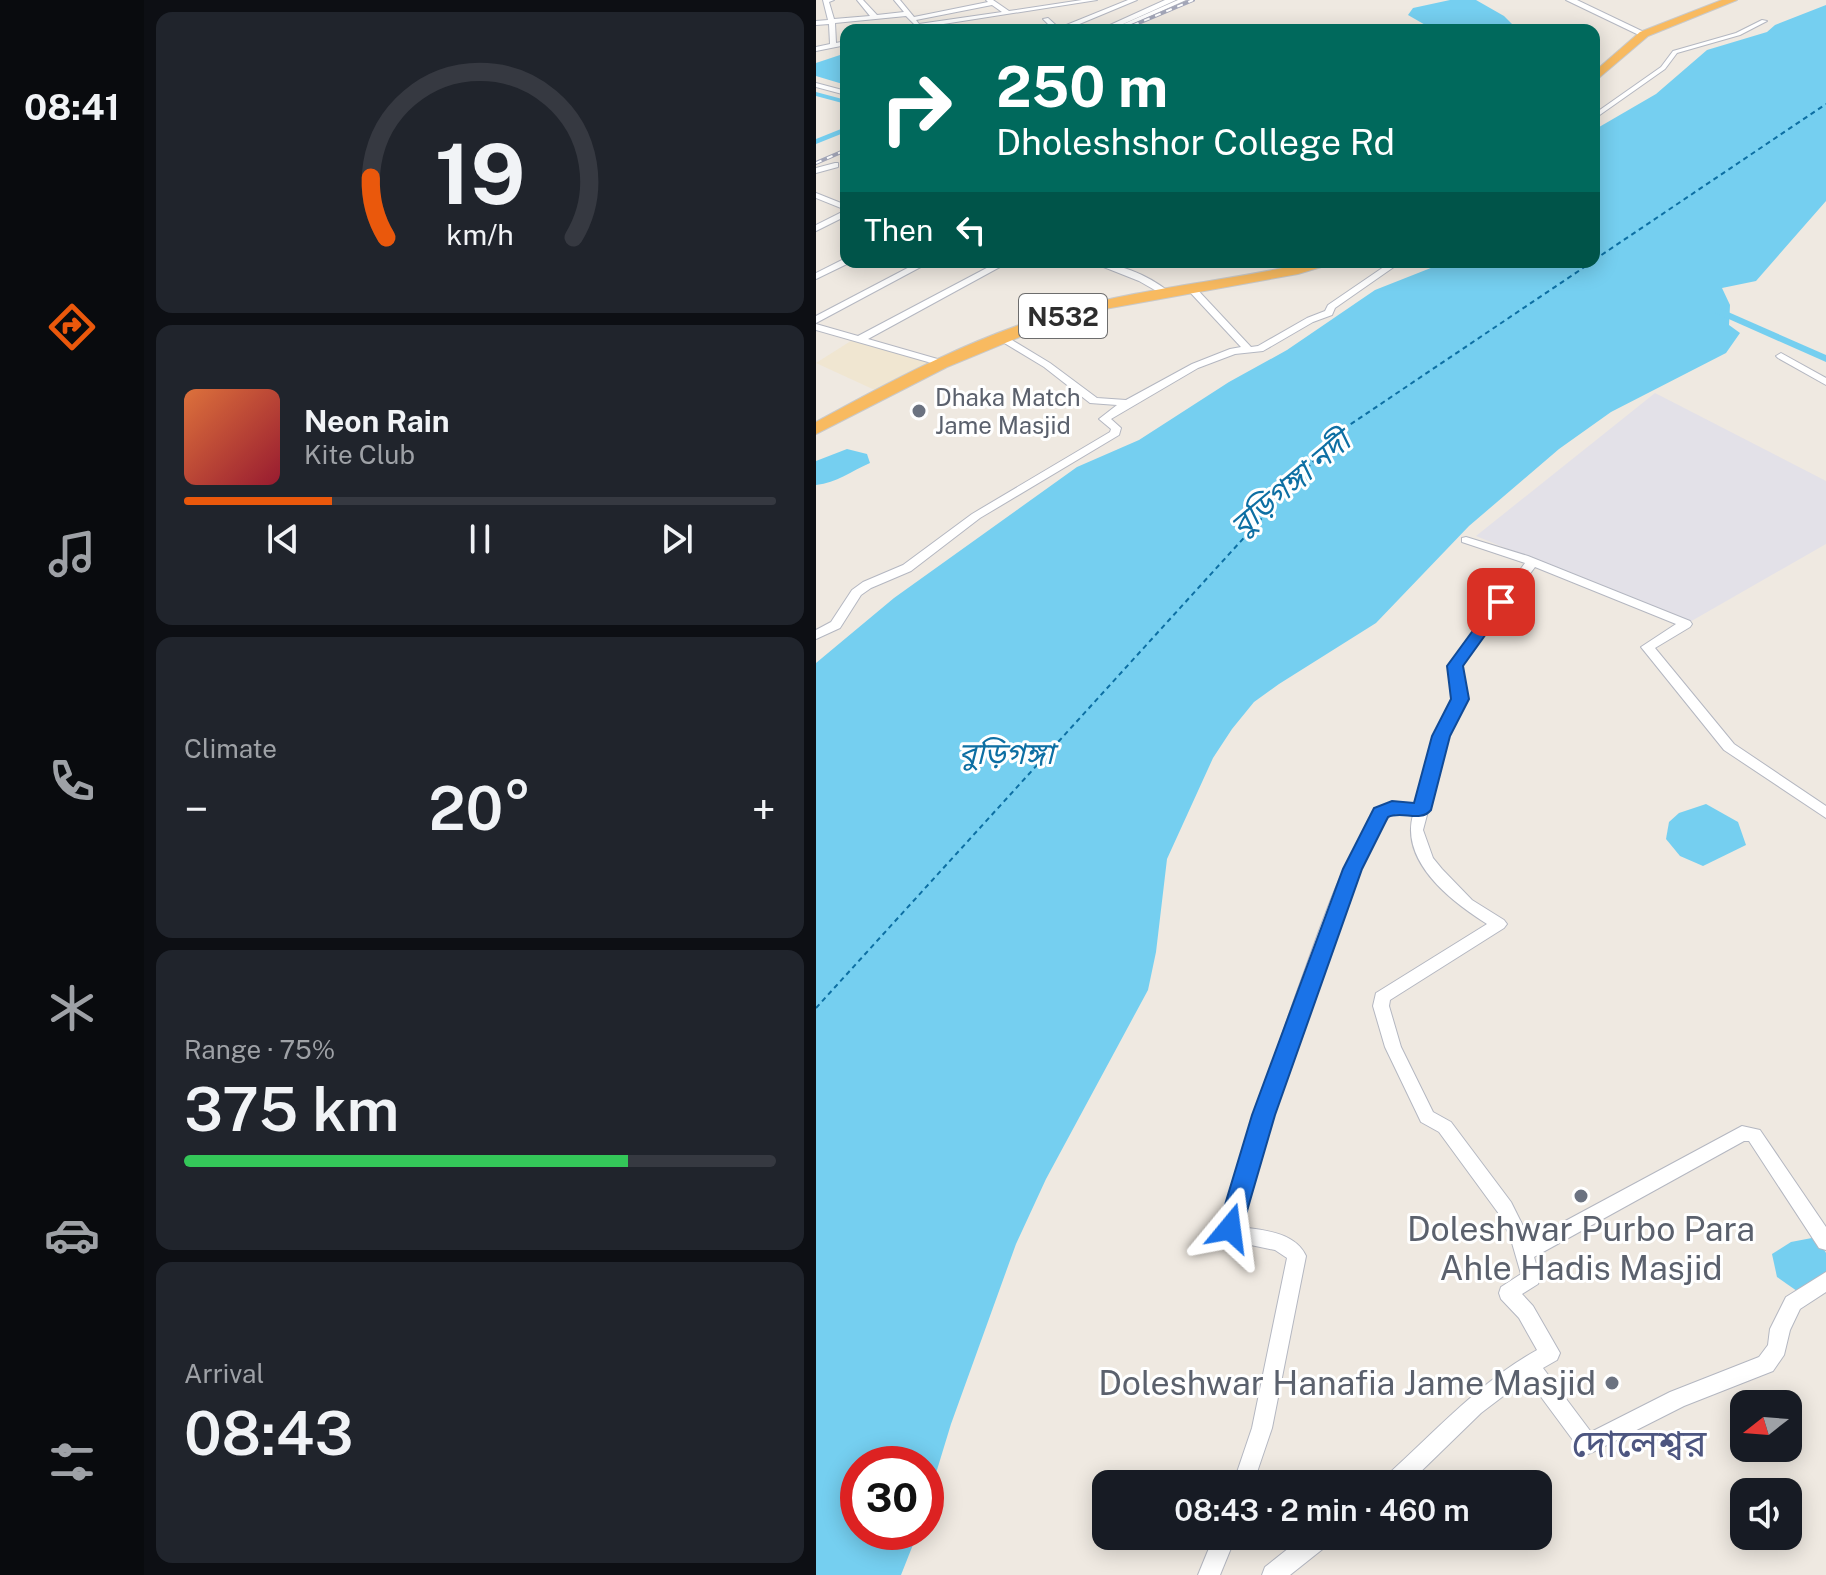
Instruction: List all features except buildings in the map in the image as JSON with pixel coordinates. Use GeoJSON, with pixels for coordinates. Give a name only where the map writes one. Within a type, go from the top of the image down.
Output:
{"type":"FeatureCollection","features":[{"type":"Feature","properties":{"kind":"highway"},"geometry":{"type":"LineString","coordinates":[[1600,73],[1644,34],[1732,0]]}},
{"type":"Feature","properties":{"kind":"highway","name":"N532"},"geometry":{"type":"LineString","coordinates":[[816,429],[938,362],[999,336],[1071,313],[1163,291],[1296,268]]}},
{"type":"Feature","properties":{"kind":"street"},"geometry":{"type":"LineString","coordinates":[[816,2],[828,0],[833,47]]}},
{"type":"Feature","properties":{"kind":"street"},"geometry":{"type":"LineString","coordinates":[[860,0],[873,20]]}},
{"type":"Feature","properties":{"kind":"street"},"geometry":{"type":"LineString","coordinates":[[897,0],[916,24]]}},
{"type":"Feature","properties":{"kind":"street"},"geometry":{"type":"LineString","coordinates":[[943,24],[1094,0]]}},
{"type":"Feature","properties":{"kind":"street"},"geometry":{"type":"LineString","coordinates":[[1110,0],[1117,7]]}},
{"type":"Feature","properties":{"kind":"street"},"geometry":{"type":"LineString","coordinates":[[1074,24],[1134,0]]}},
{"type":"Feature","properties":{"kind":"street"},"geometry":{"type":"LineString","coordinates":[[1117,24],[1172,0]]}},
{"type":"Feature","properties":{"kind":"street"},"geometry":{"type":"LineString","coordinates":[[1127,24],[1183,0]]}},
{"type":"Feature","properties":{"kind":"street"},"geometry":{"type":"LineString","coordinates":[[1570,0],[1644,34]]}},
{"type":"Feature","properties":{"kind":"street"},"geometry":{"type":"LineString","coordinates":[[841,24],[991,2],[1008,13]]}},
{"type":"Feature","properties":{"kind":"street"},"geometry":{"type":"LineString","coordinates":[[1046,19],[1052,24]]}},
{"type":"Feature","properties":{"kind":"street"},"geometry":{"type":"LineString","coordinates":[[1600,113],[1663,68],[1675,52],[1738,34],[1764,21]]}},
{"type":"Feature","properties":{"kind":"street"},"geometry":{"type":"LineString","coordinates":[[816,23],[833,25]]}},
{"type":"Feature","properties":{"kind":"street"},"geometry":{"type":"LineString","coordinates":[[816,31],[840,24]]}},
{"type":"Feature","properties":{"kind":"street"},"geometry":{"type":"LineString","coordinates":[[816,49],[840,45]]}},
{"type":"Feature","properties":{"kind":"street"},"geometry":{"type":"LineString","coordinates":[[816,85],[840,91]]}},
{"type":"Feature","properties":{"kind":"street"},"geometry":{"type":"LineString","coordinates":[[816,171],[835,165]]}},
{"type":"Feature","properties":{"kind":"street"},"geometry":{"type":"LineString","coordinates":[[816,195],[840,208]]}},
{"type":"Feature","properties":{"kind":"street"},"geometry":{"type":"LineString","coordinates":[[816,228],[840,215]]}},
{"type":"Feature","properties":{"kind":"street"},"geometry":{"type":"LineString","coordinates":[[816,216],[830,221]]}},
{"type":"Feature","properties":{"kind":"street"},"geometry":{"type":"LineString","coordinates":[[816,276],[840,264]]}},
{"type":"Feature","properties":{"kind":"street"},"geometry":{"type":"LineString","coordinates":[[816,320],[915,268]]}},
{"type":"Feature","properties":{"kind":"street"},"geometry":{"type":"LineString","coordinates":[[860,339],[994,268]]}},
{"type":"Feature","properties":{"kind":"street"},"geometry":{"type":"LineString","coordinates":[[1112,268],[1163,291]]}},
{"type":"Feature","properties":{"kind":"street"},"geometry":{"type":"LineString","coordinates":[[816,635],[836,625],[856,593],[867,585],[907,568],[976,516],[1115,433],[1116,428],[1104,419],[1128,403],[1195,366],[1233,351],[1260,349],[1329,313],[1331,307],[1388,268]]}},
{"type":"Feature","properties":{"kind":"street"},"geometry":{"type":"LineString","coordinates":[[1190,287],[1249,350]]}},
{"type":"Feature","properties":{"kind":"street"},"geometry":{"type":"LineString","coordinates":[[816,327],[938,362]]}},
{"type":"Feature","properties":{"kind":"street"},"geometry":{"type":"LineString","coordinates":[[816,342],[833,332]]}},
{"type":"Feature","properties":{"kind":"street"},"geometry":{"type":"LineString","coordinates":[[999,336],[1047,365],[1094,401],[1128,403]]}},
{"type":"Feature","properties":{"kind":"street"},"geometry":{"type":"LineString","coordinates":[[1781,356],[1826,382]]}},
{"type":"Feature","properties":{"kind":"street"},"geometry":{"type":"LineString","coordinates":[[1466,540],[1532,562],[1686,624],[1647,647],[1729,747],[1826,813]]}},
{"type":"Feature","properties":{"kind":"street"},"geometry":{"type":"LineString","coordinates":[[1409,1470],[1428,1454],[1456,1420],[1496,1384],[1550,1353],[1526,1312],[1508,1293],[1531,1278],[1519,1235],[1505,1208],[1445,1127],[1427,1117],[1393,1047],[1381,1006],[1382,997],[1499,924],[1467,904],[1426,860],[1416,830],[1441,736],[1460,699],[1455,666],[1532,562]]}},
{"type":"Feature","properties":{"kind":"street"},"geometry":{"type":"LineString","coordinates":[[1248,1470],[1262,1428],[1297,1256],[1292,1248],[1282,1244],[1234,1234],[1230,1228],[1232,1217],[1322,946],[1368,832],[1386,810],[1422,810]]}},
{"type":"Feature","properties":{"kind":"street"},"geometry":{"type":"LineString","coordinates":[[1524,1253],[1742,1133],[1754,1135],[1826,1242]]}},
{"type":"Feature","properties":{"kind":"street"},"geometry":{"type":"LineString","coordinates":[[1529,1365],[1583,1441],[1595,1443],[1677,1399],[1766,1364],[1777,1348],[1780,1329],[1793,1303],[1826,1281]]}},
{"type":"Feature","properties":{"kind":"street"},"geometry":{"type":"LineString","coordinates":[[1209,1575],[1219,1550]]}},
{"type":"Feature","properties":{"kind":"street"},"geometry":{"type":"LineString","coordinates":[[1273,1575],[1304,1550]]}},
{"type":"Feature","properties":{"kind":"shaded area"},"geometry":{"type":"Polygon","coordinates":[[[854,339],[933,363],[879,392],[816,363],[854,339]]]}},
{"type":"Feature","properties":{"kind":"shaded area"},"geometry":{"type":"Polygon","coordinates":[[[1655,393],[1826,481],[1826,544],[1688,623],[1476,536],[1655,393]]]}},
{"type":"Feature","properties":{"kind":"water"},"geometry":{"type":"Polygon","coordinates":[[[1450,0],[1476,0],[1512,24],[1424,24],[1408,15],[1413,8],[1450,0]]]}},
{"type":"Feature","properties":{"kind":"water","name":"বুড়িগঙ্গা"},"geometry":{"type":"Polygon","coordinates":[[[1826,5],[1826,201],[1756,281],[1722,288],[1730,305],[1729,325],[1740,333],[1726,353],[1611,412],[1559,449],[1469,526],[1376,623],[1254,702],[1232,729],[1213,758],[1167,859],[1156,952],[1148,990],[1046,1179],[1016,1244],[944,1447],[840,1446],[840,1550],[911,1550],[901,1575],[816,1575],[816,663],[894,598],[1077,467],[1139,440],[1229,382],[1287,350],[1375,290],[1431,268],[1600,268],[1600,127],[1656,94],[1707,50],[1767,32],[1775,25],[1826,5]]]}},
{"type":"Feature","properties":{"kind":"water"},"geometry":{"type":"Polygon","coordinates":[[[840,55],[840,83],[816,76],[816,63],[840,55]]]}},
{"type":"Feature","properties":{"kind":"water"},"geometry":{"type":"Polygon","coordinates":[[[847,449],[867,454],[870,463],[816,485],[816,461],[847,449]]]}},
{"type":"Feature","properties":{"kind":"water"},"geometry":{"type":"Polygon","coordinates":[[[1706,804],[1738,822],[1746,845],[1703,866],[1680,856],[1666,839],[1669,822],[1679,813],[1706,804]]]}},
{"type":"Feature","properties":{"kind":"water"},"geometry":{"type":"Polygon","coordinates":[[[1817,1237],[1826,1253],[1826,1279],[1797,1291],[1777,1277],[1772,1254],[1791,1242],[1817,1237]]]}},
{"type":"Feature","properties":{"kind":"waterway"},"geometry":{"type":"LineString","coordinates":[[816,94],[840,100]]}},
{"type":"Feature","properties":{"kind":"waterway"},"geometry":{"type":"LineString","coordinates":[[816,142],[840,132]]}},
{"type":"Feature","properties":{"kind":"waterway"},"geometry":{"type":"LineString","coordinates":[[1716,310],[1826,359]]}},
{"type":"Feature","properties":{"kind":"ferry route"},"geometry":{"type":"LineString","coordinates":[[1600,256],[1826,104]]}},
{"type":"Feature","properties":{"kind":"ferry route"},"geometry":{"type":"LineString","coordinates":[[816,1008],[1342,430],[1583,268]]}},
{"type":"Feature","properties":{"kind":"railway"},"geometry":{"type":"LineString","coordinates":[[1136,24],[1193,0]]}},
{"type":"Feature","properties":{"kind":"railway"},"geometry":{"type":"LineString","coordinates":[[816,163],[840,153]]}},
{"type":"Feature","properties":{"kind":"place","name":"Dhaka Match Jame Masjid"},"geometry":{"type":"Point","coordinates":[919,411]}},
{"type":"Feature","properties":{"kind":"place","name":"Doleshwar Purbo Para Ahle Hadis Masjid"},"geometry":{"type":"Point","coordinates":[1581,1196]}},
{"type":"Feature","properties":{"kind":"place","name":"Doleshwar Hanafia Jame Masjid"},"geometry":{"type":"Point","coordinates":[1612,1383]}},
{"type":"Feature","properties":{"kind":"district","name":"দোলেশ্বর"},"geometry":{"type":"Point","coordinates":[1639,1443]}},
{"type":"Feature","properties":{"kind":"route"},"geometry":{"type":"LineString","coordinates":[[1230,1228],[1263,1115],[1352,869],[1374,821],[1381,813],[1392,807],[1422,810],[1441,736],[1460,699],[1455,666],[1459,656],[1501,602]]}},
{"type":"Feature","properties":{"kind":"water label","name":"বুড়িগঙ্গা নদী"},"geometry":{"type":"Point","coordinates":[1290,483]}}]}
